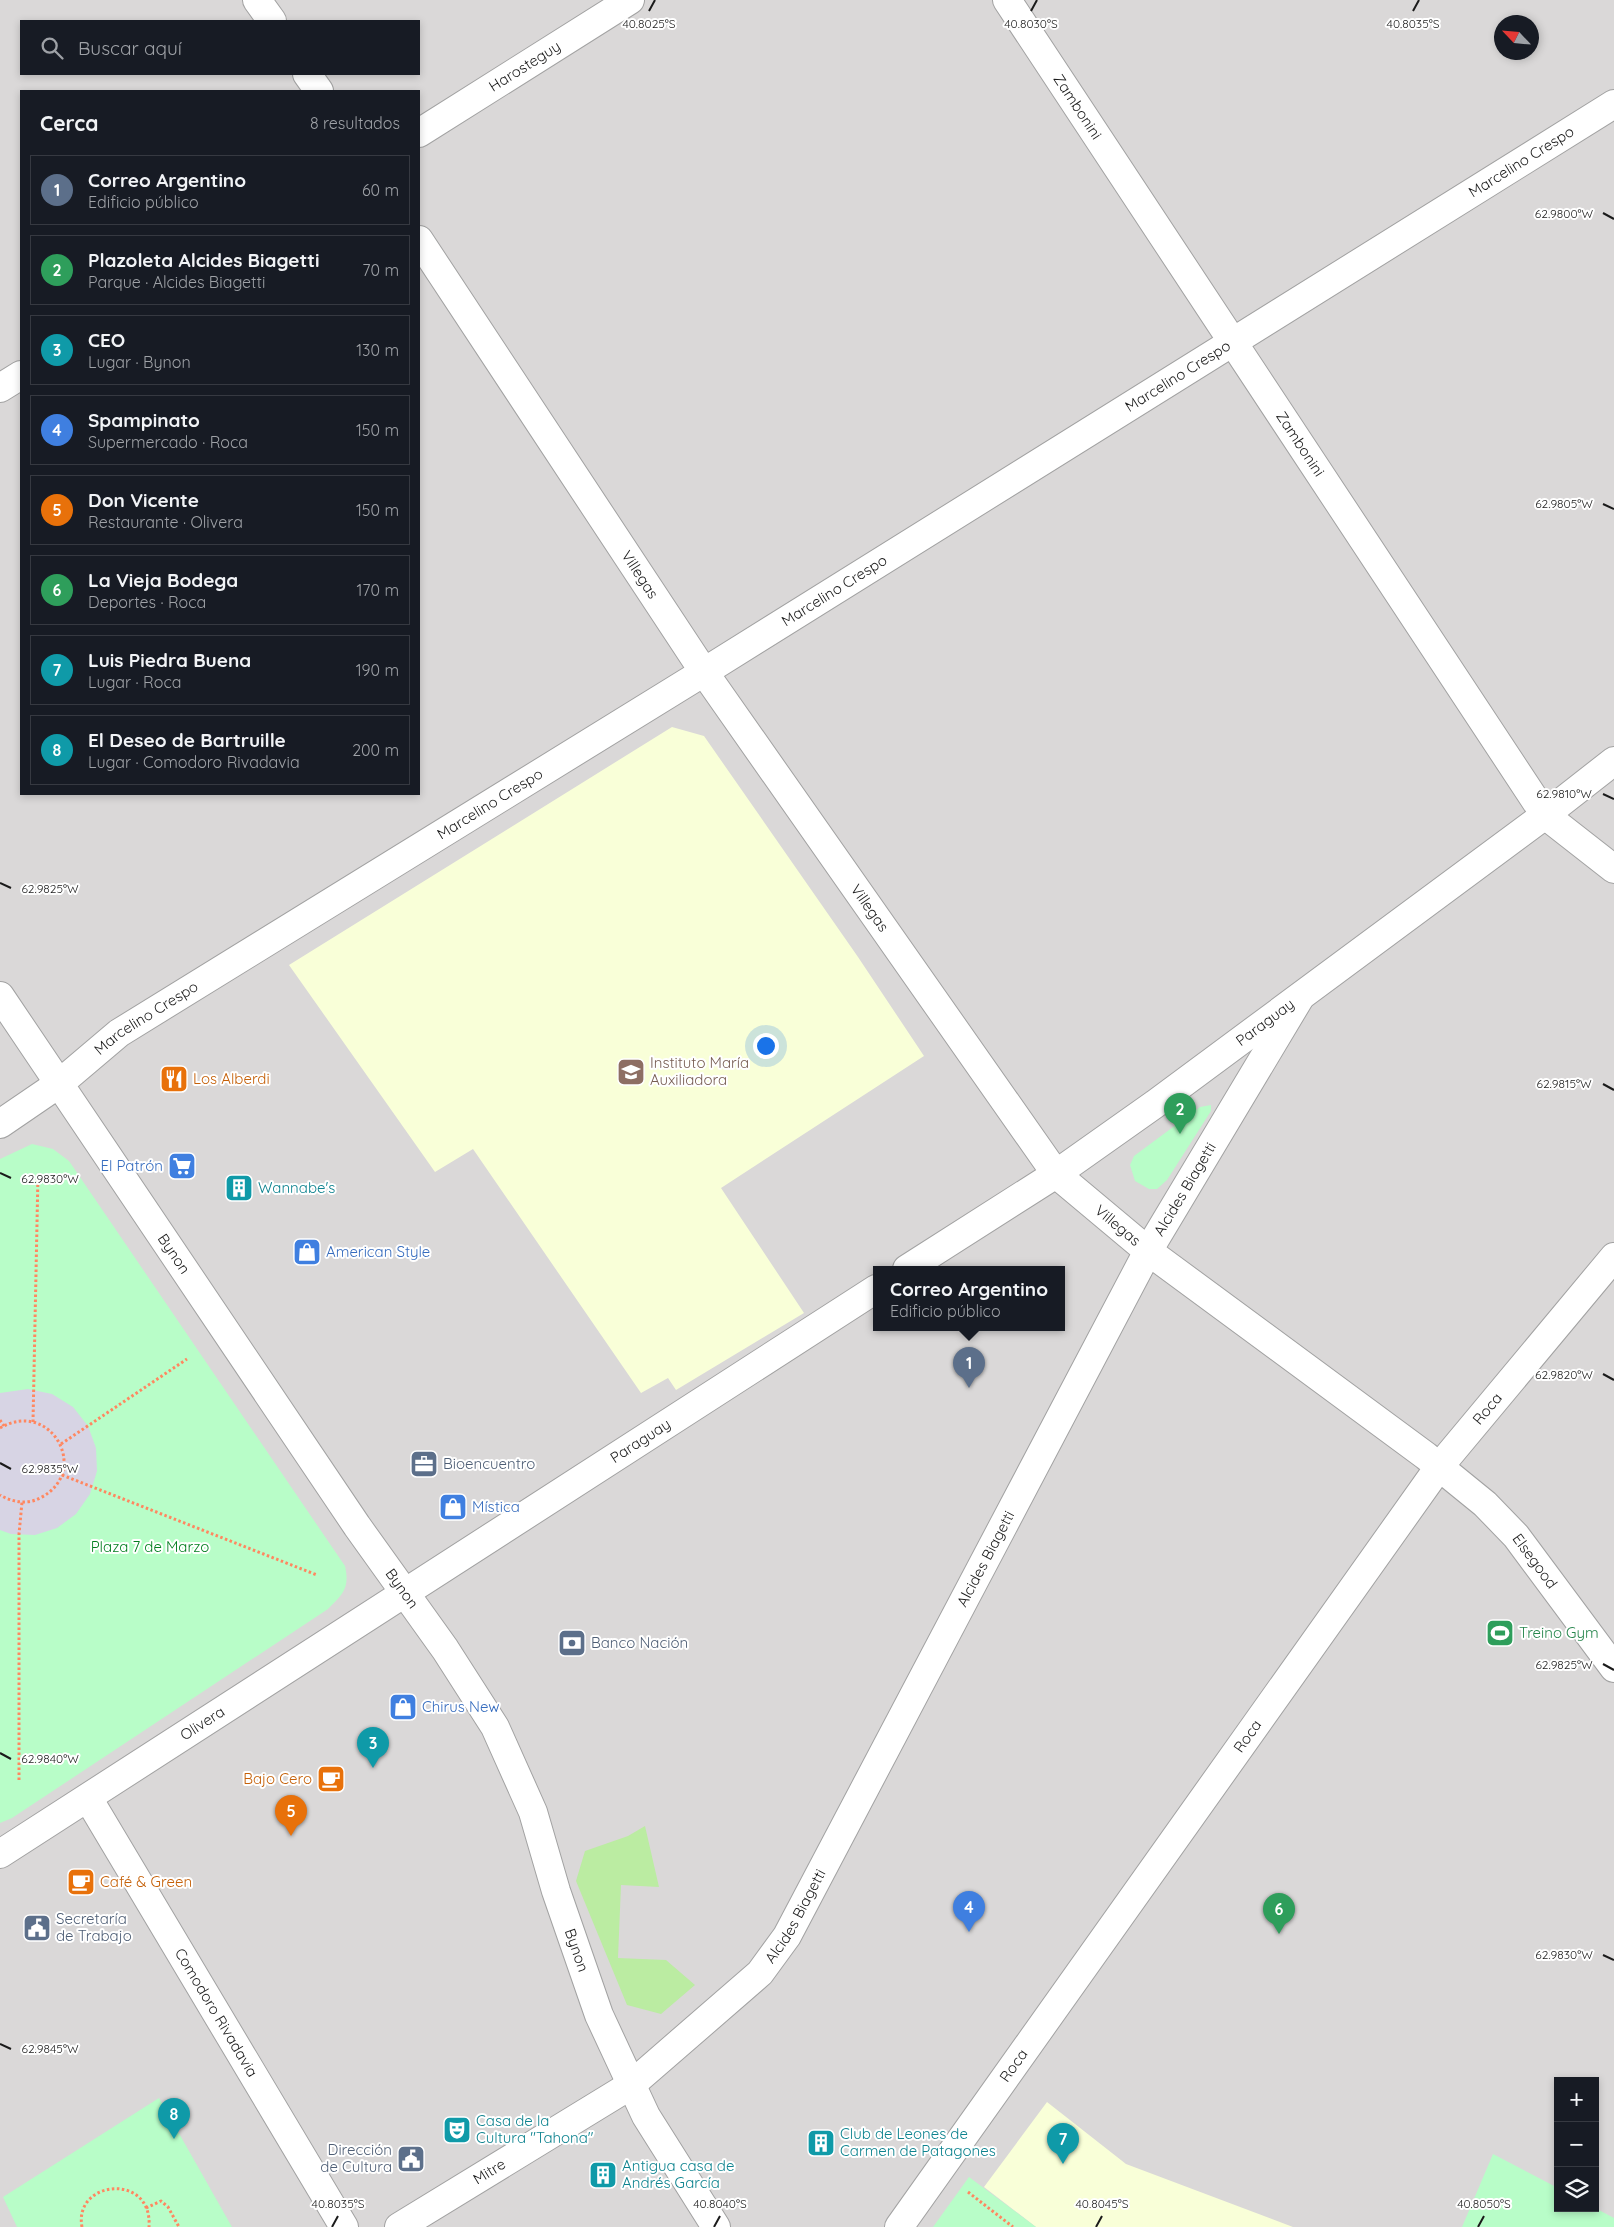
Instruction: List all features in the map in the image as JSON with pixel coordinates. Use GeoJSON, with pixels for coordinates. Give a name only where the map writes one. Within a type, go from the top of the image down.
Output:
{"type":"FeatureCollection","features":[{"type":"Feature","properties":{"kind":"street"},"geometry":{"type":"LineString","coordinates":[[257,0],[271,20]]}},
{"type":"Feature","properties":{"kind":"street","name":"Harosteguy"},"geometry":{"type":"LineString","coordinates":[[420,132],[630,0]]}},
{"type":"Feature","properties":{"kind":"street","name":"Zambonini"},"geometry":{"type":"LineString","coordinates":[[1007,0],[1545,815],[1614,869]]}},
{"type":"Feature","properties":{"kind":"street"},"geometry":{"type":"LineString","coordinates":[[308,75],[318,90]]}},
{"type":"Feature","properties":{"kind":"street","name":"Marcelino Crespo"},"geometry":{"type":"LineString","coordinates":[[0,1124],[60,1083],[119,1032],[704,672],[1614,104]]}},
{"type":"Feature","properties":{"kind":"street","name":"Villegas"},"geometry":{"type":"LineString","coordinates":[[420,242],[704,672],[1056,1174],[1148,1251],[1439,1467]]}},
{"type":"Feature","properties":{"kind":"street"},"geometry":{"type":"LineString","coordinates":[[0,388],[20,376]]}},
{"type":"Feature","properties":{"kind":"street","name":"Paraguay"},"geometry":{"type":"LineString","coordinates":[[912,1266],[1056,1174],[1299,998],[1545,815],[1614,761]]}},
{"type":"Feature","properties":{"kind":"street","name":"Bynon"},"geometry":{"type":"LineString","coordinates":[[0,996],[357,1526],[495,1727],[533,1812],[556,1891],[599,2015],[646,2116],[716,2227]]}},
{"type":"Feature","properties":{"kind":"street","name":"Alcides Biagetti"},"geometry":{"type":"LineString","coordinates":[[631,2085],[760,1973],[787,1936],[1148,1251],[1299,998]]}},
{"type":"Feature","properties":{"kind":"street","name":"Roca"},"geometry":{"type":"LineString","coordinates":[[899,2227],[1439,1467],[1614,1257]]}},
{"type":"Feature","properties":{"kind":"street","name":"Paraguay"},"geometry":{"type":"LineString","coordinates":[[404,1592],[873,1291]]}},
{"type":"Feature","properties":{"kind":"street","name":"Elsegood"},"geometry":{"type":"LineString","coordinates":[[1439,1467],[1485,1504],[1516,1536],[1614,1668]]}},
{"type":"Feature","properties":{"kind":"street","name":"Olivera"},"geometry":{"type":"LineString","coordinates":[[0,1854],[404,1592]]}},
{"type":"Feature","properties":{"kind":"street","name":"Comodoro Rivadavia"},"geometry":{"type":"LineString","coordinates":[[88,1798],[344,2227]]}},
{"type":"Feature","properties":{"kind":"street","name":"Mitre"},"geometry":{"type":"LineString","coordinates":[[399,2227],[631,2085]]}},
{"type":"Feature","properties":{"kind":"path"},"geometry":{"type":"LineString","coordinates":[[33,1422],[38,1174]]}},
{"type":"Feature","properties":{"kind":"path"},"geometry":{"type":"LineString","coordinates":[[60,1444],[187,1360]]}},
{"type":"Feature","properties":{"kind":"path"},"geometry":{"type":"LineString","coordinates":[[0,1420],[4,1426]]}},
{"type":"Feature","properties":{"kind":"path"},"geometry":{"type":"LineString","coordinates":[[0,1428],[21,1420],[33,1422],[49,1430],[60,1444],[64,1464],[62,1475],[56,1486],[46,1495],[35,1501],[12,1501],[0,1494]]}},
{"type":"Feature","properties":{"kind":"path"},"geometry":{"type":"LineString","coordinates":[[62,1475],[317,1576]]}},
{"type":"Feature","properties":{"kind":"path"},"geometry":{"type":"LineString","coordinates":[[19,1780],[19,1534],[22,1502]]}},
{"type":"Feature","properties":{"kind":"path"},"geometry":{"type":"LineString","coordinates":[[939,2170],[1013,2227]]}},
{"type":"Feature","properties":{"kind":"path"},"geometry":{"type":"LineString","coordinates":[[82,2227],[83,2211],[89,2201],[98,2193],[108,2189],[120,2188],[130,2191],[140,2198],[146,2208],[149,2227]]}},
{"type":"Feature","properties":{"kind":"path"},"geometry":{"type":"LineString","coordinates":[[146,2208],[161,2202],[168,2207],[179,2227]]}},
{"type":"Feature","properties":{"kind":"shaded area"},"geometry":{"type":"Polygon","coordinates":[[[0,0],[1614,0],[1614,2227],[0,2227],[0,0]]]}},
{"type":"Feature","properties":{"kind":"shaded area","name":"Instituto María Auxiliadora"},"geometry":{"type":"Polygon","coordinates":[[[672,727],[704,736],[858,957],[924,1056],[721,1188],[804,1313],[676,1390],[668,1378],[641,1393],[473,1149],[435,1172],[289,965],[672,727]]]}},
{"type":"Feature","properties":{"kind":"shaded area"},"geometry":{"type":"Polygon","coordinates":[[[28,1389],[52,1394],[73,1407],[88,1426],[96,1448],[97,1471],[90,1494],[76,1514],[57,1528],[35,1535],[11,1534],[0,1530],[0,1393],[28,1389]]]}},
{"type":"Feature","properties":{"kind":"shaded area"},"geometry":{"type":"Polygon","coordinates":[[[1047,2102],[1126,2164],[1293,2227],[1036,2227],[984,2187],[1047,2102]]]}},
{"type":"Feature","properties":{"kind":"green space"},"geometry":{"type":"Polygon","coordinates":[[[1211,1105],[1211,1111],[1167,1180],[1157,1189],[1149,1189],[1135,1181],[1130,1165],[1134,1156],[1200,1107],[1211,1105]]]}},
{"type":"Feature","properties":{"kind":"green space","name":"Plaza 7 de Marzo"},"geometry":{"type":"Polygon","coordinates":[[[32,1144],[53,1149],[69,1161],[345,1566],[347,1580],[341,1595],[328,1609],[12,1818],[0,1823],[0,1159],[32,1144]]]}},
{"type":"Feature","properties":{"kind":"green space"},"geometry":{"type":"Polygon","coordinates":[[[645,1826],[659,1887],[621,1885],[618,1958],[666,1960],[695,1985],[661,2014],[627,2005],[576,1881],[585,1851],[628,1836],[645,1826]]]}},
{"type":"Feature","properties":{"kind":"green space"},"geometry":{"type":"Polygon","coordinates":[[[159,2098],[232,2227],[17,2227],[3,2197],[159,2098]]]}},
{"type":"Feature","properties":{"kind":"green space"},"geometry":{"type":"Polygon","coordinates":[[[1493,2154],[1554,2186],[1554,2212],[1599,2212],[1599,2210],[1614,2218],[1614,2227],[1462,2227],[1493,2154]]]}},
{"type":"Feature","properties":{"kind":"green space"},"geometry":{"type":"Polygon","coordinates":[[[969,2177],[1036,2227],[933,2227],[969,2177]]]}},
{"type":"Feature","properties":{"kind":"place","name":"Instituto María Auxiliadora"},"geometry":{"type":"Point","coordinates":[631,1072]}},
{"type":"Feature","properties":{"kind":"place","name":"Los Alberdi"},"geometry":{"type":"Point","coordinates":[174,1079]}},
{"type":"Feature","properties":{"kind":"place","name":"Plazoleta Alcides Biagetti"},"geometry":{"type":"Point","coordinates":[1180,1134]}},
{"type":"Feature","properties":{"kind":"place","name":"El Patrón"},"geometry":{"type":"Point","coordinates":[182,1166]}},
{"type":"Feature","properties":{"kind":"place","name":"Wannabe's"},"geometry":{"type":"Point","coordinates":[239,1188]}},
{"type":"Feature","properties":{"kind":"place","name":"American Style"},"geometry":{"type":"Point","coordinates":[307,1252]}},
{"type":"Feature","properties":{"kind":"place","name":"Correo Argentino"},"geometry":{"type":"Point","coordinates":[969,1388]}},
{"type":"Feature","properties":{"kind":"place","name":"Bioencuentro"},"geometry":{"type":"Point","coordinates":[424,1464]}},
{"type":"Feature","properties":{"kind":"place","name":"Mística"},"geometry":{"type":"Point","coordinates":[453,1507]}},
{"type":"Feature","properties":{"kind":"place","name":"Treino Gym"},"geometry":{"type":"Point","coordinates":[1500,1633]}},
{"type":"Feature","properties":{"kind":"place","name":"Banco Nación"},"geometry":{"type":"Point","coordinates":[572,1643]}},
{"type":"Feature","properties":{"kind":"place","name":"Chirus New"},"geometry":{"type":"Point","coordinates":[403,1707]}},
{"type":"Feature","properties":{"kind":"place","name":"CEO"},"geometry":{"type":"Point","coordinates":[373,1768]}},
{"type":"Feature","properties":{"kind":"place","name":"Bajo Cero"},"geometry":{"type":"Point","coordinates":[331,1779]}},
{"type":"Feature","properties":{"kind":"place","name":"Don Vicente"},"geometry":{"type":"Point","coordinates":[291,1836]}},
{"type":"Feature","properties":{"kind":"place","name":"Café & Green"},"geometry":{"type":"Point","coordinates":[81,1882]}},
{"type":"Feature","properties":{"kind":"place","name":"Secretaría de Trabajo"},"geometry":{"type":"Point","coordinates":[37,1928]}},
{"type":"Feature","properties":{"kind":"place","name":"Spampinato"},"geometry":{"type":"Point","coordinates":[969,1932]}},
{"type":"Feature","properties":{"kind":"place","name":"La Vieja Bodega"},"geometry":{"type":"Point","coordinates":[1279,1934]}},
{"type":"Feature","properties":{"kind":"place","name":"Casa de la Cultura \"Tahona\""},"geometry":{"type":"Point","coordinates":[457,2130]}},
{"type":"Feature","properties":{"kind":"place","name":"El Deseo de Bartruille"},"geometry":{"type":"Point","coordinates":[174,2139]}},
{"type":"Feature","properties":{"kind":"place","name":"Club de Leones de Carmen de Patagones"},"geometry":{"type":"Point","coordinates":[821,2143]}},
{"type":"Feature","properties":{"kind":"place","name":"Dirección de Cultura"},"geometry":{"type":"Point","coordinates":[411,2159]}},
{"type":"Feature","properties":{"kind":"place","name":"Luis Piedra Buena"},"geometry":{"type":"Point","coordinates":[1063,2164]}},
{"type":"Feature","properties":{"kind":"place","name":"Antigua casa de Andrés García"},"geometry":{"type":"Point","coordinates":[603,2175]}}]}
